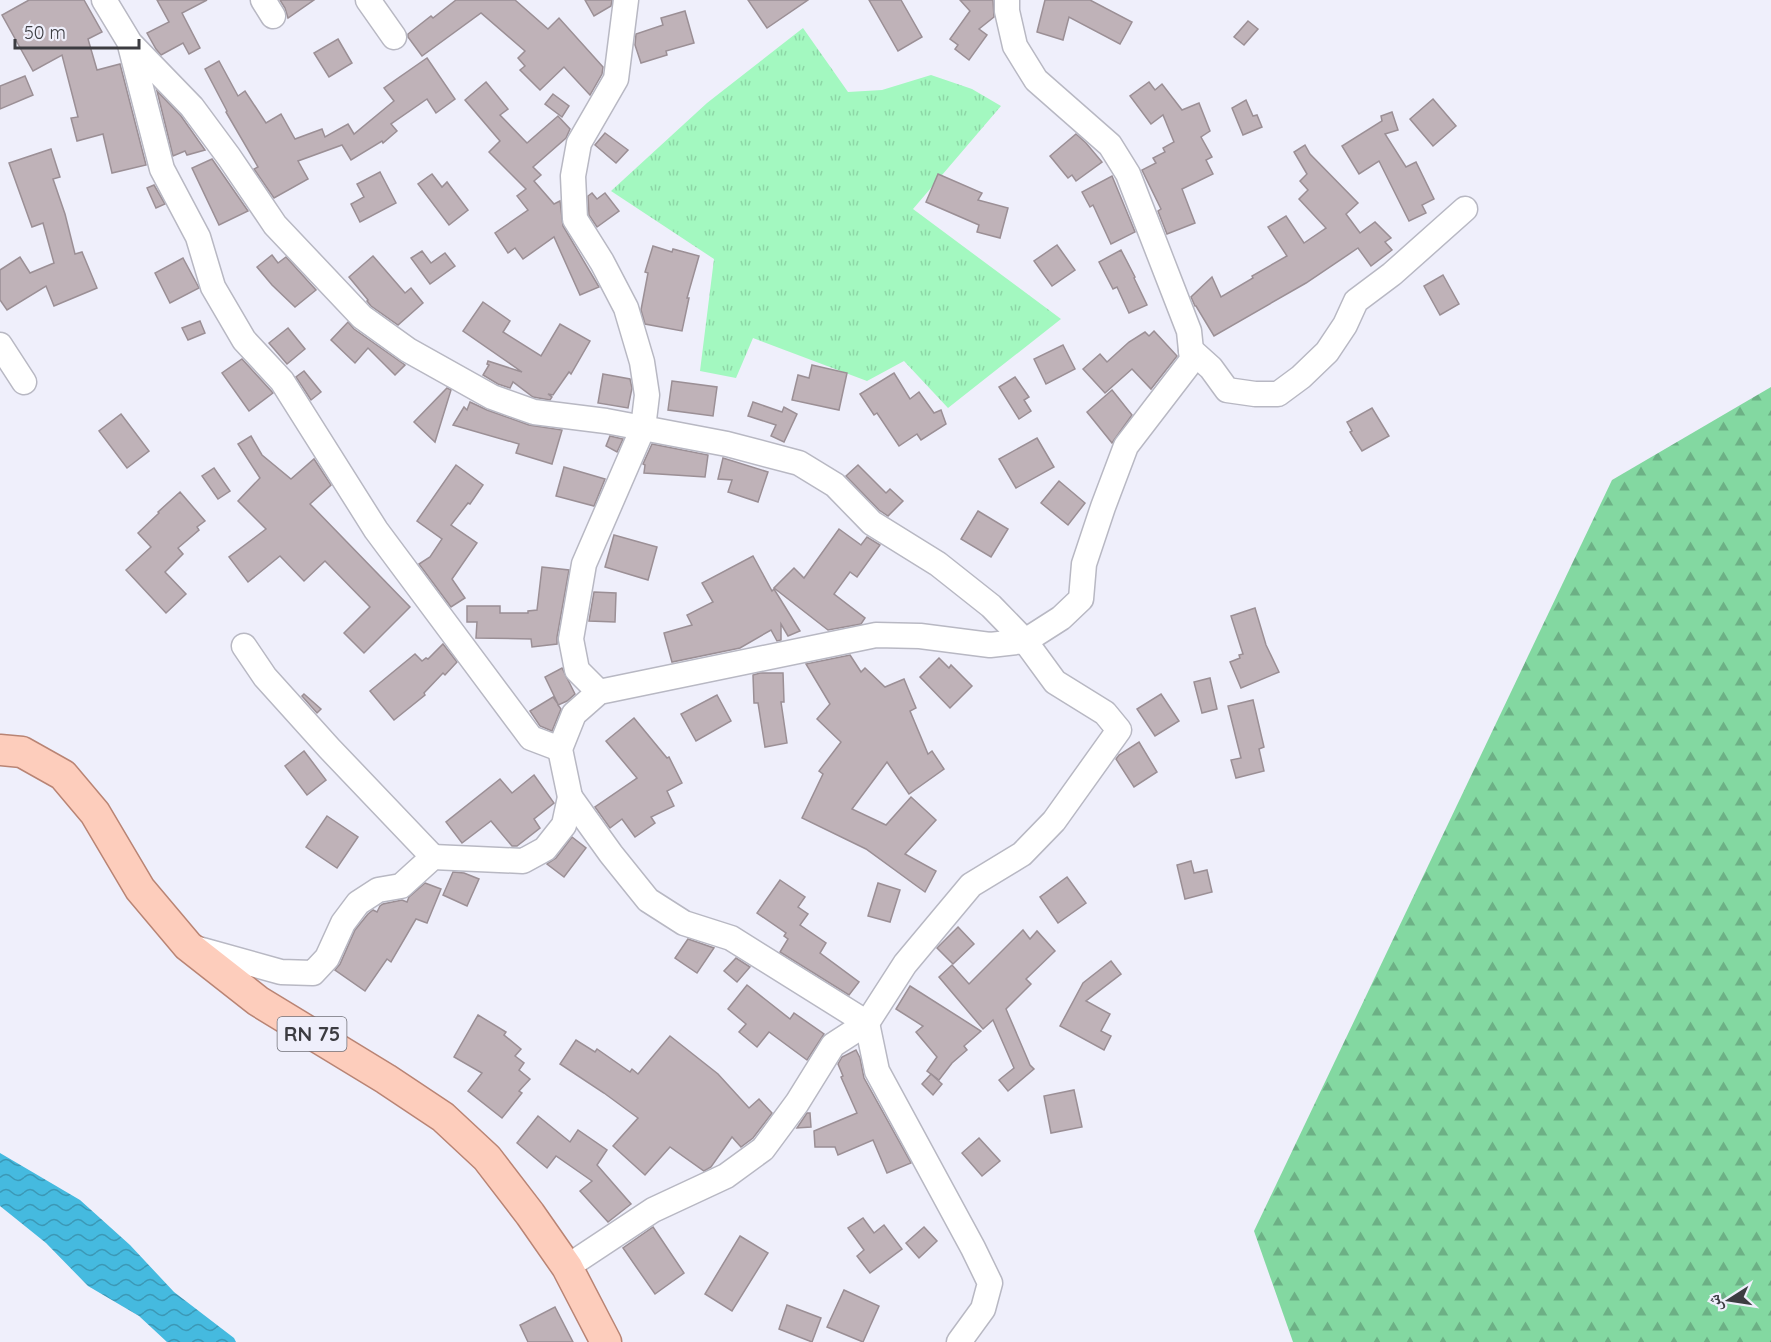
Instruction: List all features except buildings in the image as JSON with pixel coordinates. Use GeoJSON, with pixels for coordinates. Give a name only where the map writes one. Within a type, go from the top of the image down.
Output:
{"type":"FeatureCollection","features":[{"type":"Feature","properties":{"kind":"main road","name":"RN 75"},"geometry":{"type":"LineString","coordinates":[[0,750],[22,752],[63,775],[95,813],[140,889],[188,946],[258,1001],[386,1079],[443,1117],[487,1158],[567,1267],[606,1342]]}},
{"type":"Feature","properties":{"kind":"street"},"geometry":{"type":"LineString","coordinates":[[104,0],[130,43],[192,107],[275,225],[362,317],[408,350],[492,396],[534,412],[606,421],[727,444],[799,463],[835,485],[872,523],[938,564],[991,606],[1025,640],[1055,682],[1105,712],[1119,730],[1054,820],[1022,854],[971,885],[905,964],[867,1023],[833,1045],[797,1103],[764,1149],[726,1176],[653,1210],[567,1267]]}},
{"type":"Feature","properties":{"kind":"street"},"geometry":{"type":"LineString","coordinates":[[368,0],[394,37]]}},
{"type":"Feature","properties":{"kind":"street"},"geometry":{"type":"LineString","coordinates":[[599,693],[577,670],[571,639],[584,564],[643,428],[647,395],[642,362],[626,308],[602,262],[575,219],[573,176],[579,143],[616,79],[626,0]]}},
{"type":"Feature","properties":{"kind":"street"},"geometry":{"type":"LineString","coordinates":[[244,646],[265,677],[433,857],[523,861],[545,849],[564,825],[570,797],[560,749],[574,714],[599,693],[876,635],[920,636],[990,645],[1025,640],[1061,618],[1081,599],[1084,564],[1126,446],[1192,360],[1189,331],[1128,174],[1110,145],[1036,80],[1015,46],[1007,11],[1007,0]]}},
{"type":"Feature","properties":{"kind":"street"},"geometry":{"type":"LineString","coordinates":[[130,43],[162,169],[198,237],[213,287],[244,340],[282,381],[376,530],[531,738],[560,749]]}},
{"type":"Feature","properties":{"kind":"street"},"geometry":{"type":"LineString","coordinates":[[1191,350],[1211,369],[1227,390],[1278,394],[1301,377],[1327,352],[1345,325],[1356,301],[1392,274],[1465,209]]}},
{"type":"Feature","properties":{"kind":"street"},"geometry":{"type":"LineString","coordinates":[[0,345],[24,382]]}},
{"type":"Feature","properties":{"kind":"street"},"geometry":{"type":"LineString","coordinates":[[570,797],[648,900],[684,923],[731,938],[867,1023],[877,1071],[990,1283],[983,1309],[959,1342]]}},
{"type":"Feature","properties":{"kind":"street"},"geometry":{"type":"LineString","coordinates":[[188,946],[281,972],[313,973],[327,958],[343,923],[358,903],[378,890],[401,886],[433,857]]}},
{"type":"Feature","properties":{"kind":"green space"},"geometry":{"type":"Polygon","coordinates":[[[803,28],[848,92],[882,90],[931,75],[972,89],[1001,106],[913,209],[1061,319],[948,408],[904,361],[867,381],[753,338],[736,378],[700,371],[714,259],[611,191],[707,103],[803,28]]]}},
{"type":"Feature","properties":{"kind":"green space"},"geometry":{"type":"Polygon","coordinates":[[[1771,387],[1771,1342],[1293,1342],[1254,1231],[1612,480],[1771,387]]]}},
{"type":"Feature","properties":{"kind":"water"},"geometry":{"type":"Polygon","coordinates":[[[0,1153],[80,1200],[130,1245],[174,1292],[234,1338],[236,1342],[167,1342],[139,1316],[88,1286],[46,1243],[0,1206],[0,1153]]]}}]}
